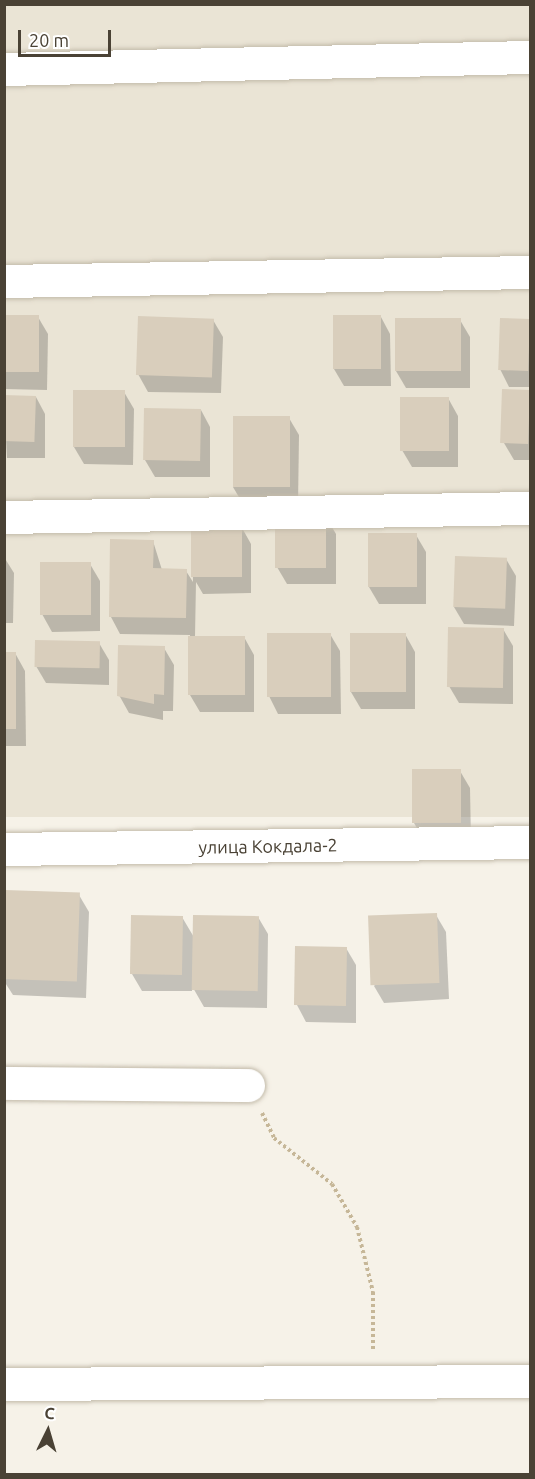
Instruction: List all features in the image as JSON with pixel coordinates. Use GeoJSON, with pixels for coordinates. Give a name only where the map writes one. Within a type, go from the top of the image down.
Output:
{"type":"FeatureCollection","features":[{"type":"Feature","properties":{"kind":"street"},"geometry":{"type":"LineString","coordinates":[[4,69],[531,57]]}},
{"type":"Feature","properties":{"kind":"street"},"geometry":{"type":"LineString","coordinates":[[4,281],[531,272]]}},
{"type":"Feature","properties":{"kind":"street"},"geometry":{"type":"LineString","coordinates":[[4,517],[531,508]]}},
{"type":"Feature","properties":{"kind":"street","name":"улица Кокдала-2"},"geometry":{"type":"LineString","coordinates":[[4,849],[531,842]]}},
{"type":"Feature","properties":{"kind":"street"},"geometry":{"type":"LineString","coordinates":[[4,1083],[248,1085]]}},
{"type":"Feature","properties":{"kind":"street"},"geometry":{"type":"LineString","coordinates":[[4,1384],[531,1381]]}},
{"type":"Feature","properties":{"kind":"path"},"geometry":{"type":"LineString","coordinates":[[248,1085],[274,1138],[332,1184],[357,1227],[374,1292],[372,1382]]}},
{"type":"Feature","properties":{"kind":"shaded area"},"geometry":{"type":"Polygon","coordinates":[[[4,5],[530,5],[530,817],[4,817],[4,5]]]}},
{"type":"Feature","properties":{"kind":"building"},"geometry":{"type":"Polygon","coordinates":[[[4,315],[39,315],[39,372],[4,372],[4,315]]]}},
{"type":"Feature","properties":{"kind":"building"},"geometry":{"type":"Polygon","coordinates":[[[333,315],[381,315],[381,369],[333,369],[333,315]]]}},
{"type":"Feature","properties":{"kind":"building"},"geometry":{"type":"Polygon","coordinates":[[[138,316],[214,319],[212,378],[136,375],[138,316]]]}},
{"type":"Feature","properties":{"kind":"building"},"geometry":{"type":"Polygon","coordinates":[[[395,318],[461,318],[461,371],[395,371],[395,318]]]}},
{"type":"Feature","properties":{"kind":"building"},"geometry":{"type":"Polygon","coordinates":[[[500,318],[530,319],[528,371],[498,370],[500,318]]]}},
{"type":"Feature","properties":{"kind":"building"},"geometry":{"type":"Polygon","coordinates":[[[502,389],[530,390],[528,444],[500,443],[502,389]]]}},
{"type":"Feature","properties":{"kind":"building"},"geometry":{"type":"Polygon","coordinates":[[[73,390],[125,390],[125,447],[73,447],[73,390]]]}},
{"type":"Feature","properties":{"kind":"building"},"geometry":{"type":"Polygon","coordinates":[[[4,395],[36,396],[34,442],[4,441],[4,395]]]}},
{"type":"Feature","properties":{"kind":"building"},"geometry":{"type":"Polygon","coordinates":[[[400,397],[449,397],[449,451],[400,451],[400,397]]]}},
{"type":"Feature","properties":{"kind":"building"},"geometry":{"type":"Polygon","coordinates":[[[144,408],[201,409],[200,461],[143,460],[144,408]]]}},
{"type":"Feature","properties":{"kind":"building"},"geometry":{"type":"Polygon","coordinates":[[[233,416],[290,416],[290,487],[233,487],[233,416]]]}},
{"type":"Feature","properties":{"kind":"building"},"geometry":{"type":"Polygon","coordinates":[[[275,515],[326,515],[326,568],[275,568],[275,515]]]}},
{"type":"Feature","properties":{"kind":"building"},"geometry":{"type":"Polygon","coordinates":[[[191,525],[242,525],[242,577],[191,577],[191,525]]]}},
{"type":"Feature","properties":{"kind":"building"},"geometry":{"type":"Polygon","coordinates":[[[368,533],[417,533],[417,587],[368,587],[368,533]]]}},
{"type":"Feature","properties":{"kind":"building"},"geometry":{"type":"Polygon","coordinates":[[[110,539],[154,540],[153,568],[187,569],[186,618],[109,617],[110,539]]]}},
{"type":"Feature","properties":{"kind":"building"},"geometry":{"type":"Polygon","coordinates":[[[455,556],[507,558],[505,609],[453,607],[455,556]]]}},
{"type":"Feature","properties":{"kind":"building"},"geometry":{"type":"Polygon","coordinates":[[[40,562],[91,562],[91,615],[40,615],[40,562]]]}},
{"type":"Feature","properties":{"kind":"building"},"geometry":{"type":"Polygon","coordinates":[[[448,627],[504,628],[503,688],[447,687],[448,627]]]}},
{"type":"Feature","properties":{"kind":"building"},"geometry":{"type":"Polygon","coordinates":[[[267,633],[331,633],[331,697],[267,697],[267,633]]]}},
{"type":"Feature","properties":{"kind":"building"},"geometry":{"type":"Polygon","coordinates":[[[350,633],[406,633],[406,692],[350,692],[350,633]]]}},
{"type":"Feature","properties":{"kind":"building"},"geometry":{"type":"Polygon","coordinates":[[[188,636],[245,636],[245,695],[188,695],[188,636]]]}},
{"type":"Feature","properties":{"kind":"building"},"geometry":{"type":"Polygon","coordinates":[[[35,640],[100,641],[100,668],[35,667],[35,640]]]}},
{"type":"Feature","properties":{"kind":"building"},"geometry":{"type":"Polygon","coordinates":[[[118,645],[165,646],[164,695],[154,694],[154,704],[117,696],[118,645]]]}},
{"type":"Feature","properties":{"kind":"building"},"geometry":{"type":"Polygon","coordinates":[[[4,652],[16,652],[16,729],[4,729],[4,652]]]}},
{"type":"Feature","properties":{"kind":"building"},"geometry":{"type":"Polygon","coordinates":[[[412,769],[461,769],[461,823],[412,823],[412,769]]]}},
{"type":"Feature","properties":{"kind":"building"},"geometry":{"type":"Polygon","coordinates":[[[5,890],[80,893],[77,982],[4,979],[5,890]]]}},
{"type":"Feature","properties":{"kind":"building"},"geometry":{"type":"Polygon","coordinates":[[[437,913],[439,983],[370,985],[368,915],[437,913]]]}},
{"type":"Feature","properties":{"kind":"building"},"geometry":{"type":"Polygon","coordinates":[[[131,915],[183,916],[182,975],[130,974],[131,915]]]}},
{"type":"Feature","properties":{"kind":"building"},"geometry":{"type":"Polygon","coordinates":[[[193,915],[259,916],[258,991],[192,990],[193,915]]]}},
{"type":"Feature","properties":{"kind":"building"},"geometry":{"type":"Polygon","coordinates":[[[295,946],[347,947],[346,1006],[294,1005],[295,946]]]}}]}
